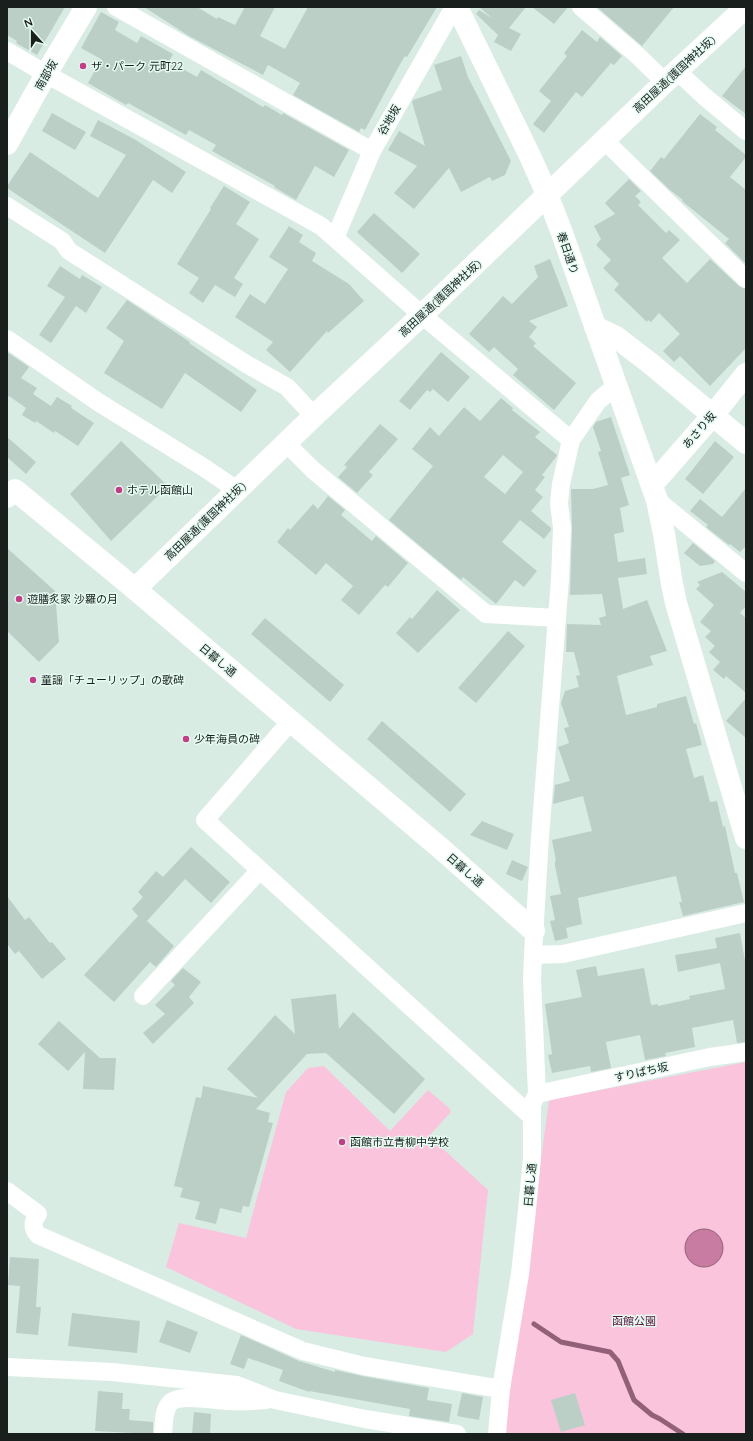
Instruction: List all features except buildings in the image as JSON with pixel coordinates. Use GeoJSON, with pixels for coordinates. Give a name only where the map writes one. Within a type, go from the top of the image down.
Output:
{"type":"FeatureCollection","features":[{"type":"Feature","properties":{"kind":"street","name":"南部坂"},"geometry":{"type":"LineString","coordinates":[[7,144],[86,7]]}},
{"type":"Feature","properties":{"kind":"street"},"geometry":{"type":"LineString","coordinates":[[116,7],[372,151]]}},
{"type":"Feature","properties":{"kind":"street","name":"谷地坂"},"geometry":{"type":"LineString","coordinates":[[335,238],[372,151],[454,7]]}},
{"type":"Feature","properties":{"kind":"street","name":"春日通り"},"geometry":{"type":"LineString","coordinates":[[457,7],[547,194],[617,385],[654,492],[664,534],[676,603],[746,838]]}},
{"type":"Feature","properties":{"kind":"street"},"geometry":{"type":"LineString","coordinates":[[581,7],[637,55],[705,97],[746,131]]}},
{"type":"Feature","properties":{"kind":"street","name":"高田屋通(護国神社坂)"},"geometry":{"type":"LineString","coordinates":[[135,589],[547,194],[746,7]]}},
{"type":"Feature","properties":{"kind":"street"},"geometry":{"type":"LineString","coordinates":[[7,51],[321,226],[422,315],[571,440]]}},
{"type":"Feature","properties":{"kind":"street"},"geometry":{"type":"LineString","coordinates":[[605,141],[746,280]]}},
{"type":"Feature","properties":{"kind":"street"},"geometry":{"type":"LineString","coordinates":[[7,206],[62,241],[69,251],[144,300],[248,365],[287,387],[314,416]]}},
{"type":"Feature","properties":{"kind":"street"},"geometry":{"type":"LineString","coordinates":[[595,327],[616,337],[746,443]]}},
{"type":"Feature","properties":{"kind":"street"},"geometry":{"type":"LineString","coordinates":[[7,339],[98,402],[203,467],[237,490]]}},
{"type":"Feature","properties":{"kind":"street","name":"あさり坂"},"geometry":{"type":"LineString","coordinates":[[654,492],[746,374]]}},
{"type":"Feature","properties":{"kind":"street"},"geometry":{"type":"LineString","coordinates":[[534,931],[557,618],[562,528],[559,503],[561,484],[571,440],[598,400],[617,385]]}},
{"type":"Feature","properties":{"kind":"street"},"geometry":{"type":"LineString","coordinates":[[287,444],[314,470],[486,614],[557,618]]}},
{"type":"Feature","properties":{"kind":"street","name":"日暮し通"},"geometry":{"type":"LineString","coordinates":[[10,490],[135,589],[439,847],[534,931],[532,980],[537,1094],[532,1104],[532,1158],[520,1274],[501,1389],[497,1434]]}},
{"type":"Feature","properties":{"kind":"street"},"geometry":{"type":"LineString","coordinates":[[654,492],[746,573]]}},
{"type":"Feature","properties":{"kind":"street"},"geometry":{"type":"LineString","coordinates":[[291,721],[205,820],[532,1117]]}},
{"type":"Feature","properties":{"kind":"street"},"geometry":{"type":"LineString","coordinates":[[143,996],[260,870]]}},
{"type":"Feature","properties":{"kind":"street"},"geometry":{"type":"LineString","coordinates":[[533,955],[562,954],[746,913]]}},
{"type":"Feature","properties":{"kind":"street","name":"すりばち坂"},"geometry":{"type":"LineString","coordinates":[[537,1094],[710,1057],[746,1052]]}},
{"type":"Feature","properties":{"kind":"street"},"geometry":{"type":"LineString","coordinates":[[7,1191],[38,1214],[34,1219],[33,1224],[34,1230],[38,1235],[303,1351],[364,1366],[501,1389]]}},
{"type":"Feature","properties":{"kind":"street"},"geometry":{"type":"LineString","coordinates":[[7,1367],[112,1372],[237,1386],[276,1400],[365,1419],[457,1434]]}},
{"type":"Feature","properties":{"kind":"street"},"geometry":{"type":"LineString","coordinates":[[163,1434],[167,1408],[171,1402],[178,1399],[188,1398],[230,1402],[276,1400]]}},
{"type":"Feature","properties":{"kind":"green space","name":"函館公園"},"geometry":{"type":"Polygon","coordinates":[[[746,1062],[746,1434],[504,1434],[549,1100],[746,1062]]]}},
{"type":"Feature","properties":{"kind":"green space"},"geometry":{"type":"Polygon","coordinates":[[[324,1066],[390,1131],[428,1090],[449,1108],[451,1112],[429,1136],[488,1190],[473,1334],[446,1352],[296,1329],[166,1267],[179,1223],[246,1238],[286,1092],[308,1068],[324,1066]]]}},
{"type":"Feature","properties":{"kind":"shaded area"},"geometry":{"type":"Polygon","coordinates":[[[700,1229],[708,1229],[715,1232],[720,1237],[723,1248],[720,1259],[715,1264],[708,1267],[700,1267],[693,1264],[688,1259],[685,1252],[685,1244],[688,1237],[693,1232],[700,1229]]]}},
{"type":"Feature","properties":{"kind":"waterway"},"geometry":{"type":"LineString","coordinates":[[534,1324],[561,1342],[610,1352],[618,1361],[634,1400],[652,1415],[683,1434]]}},
{"type":"Feature","properties":{"kind":"place","name":"ザ・パーク 元町22"},"geometry":{"type":"Point","coordinates":[83,66]}},
{"type":"Feature","properties":{"kind":"place","name":"ホテル函館山"},"geometry":{"type":"Point","coordinates":[119,490]}},
{"type":"Feature","properties":{"kind":"place","name":"遊膳炙家 沙羅の月"},"geometry":{"type":"Point","coordinates":[19,599]}},
{"type":"Feature","properties":{"kind":"place","name":"童謡「チューリップ」の歌碑"},"geometry":{"type":"Point","coordinates":[33,680]}},
{"type":"Feature","properties":{"kind":"place","name":"少年海員の碑"},"geometry":{"type":"Point","coordinates":[186,739]}},
{"type":"Feature","properties":{"kind":"place","name":"函館市立青柳中学校"},"geometry":{"type":"Point","coordinates":[342,1142]}}]}
